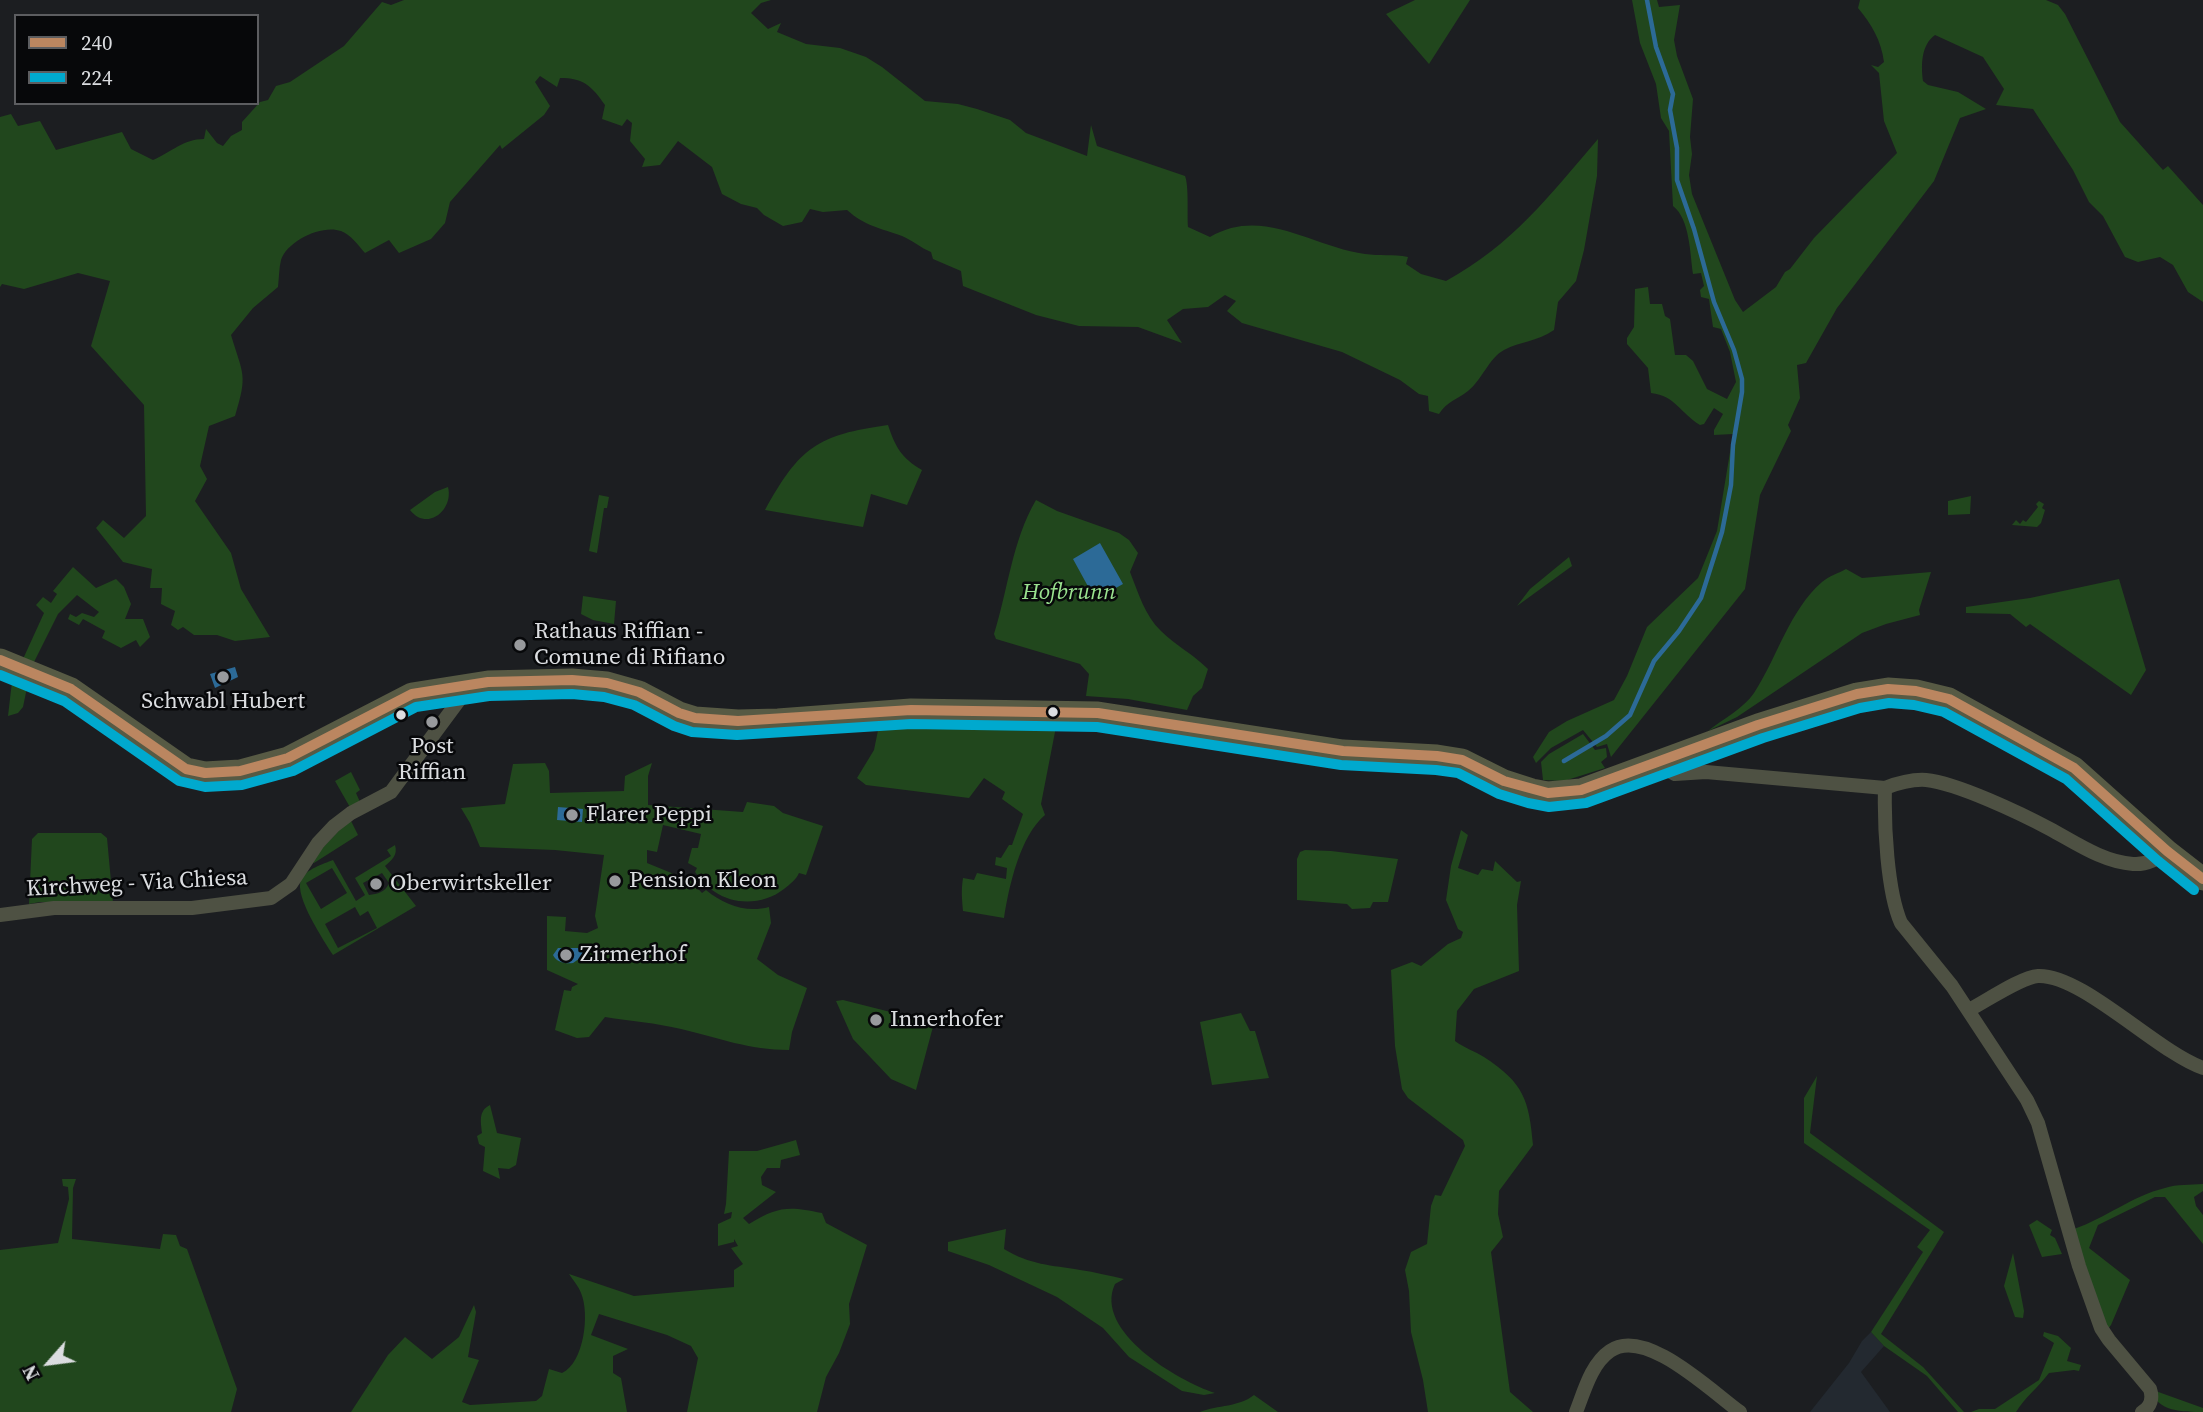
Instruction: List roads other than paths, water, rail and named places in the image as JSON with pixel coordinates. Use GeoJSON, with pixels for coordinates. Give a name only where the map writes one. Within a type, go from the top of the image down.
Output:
{"type":"FeatureCollection","features":[{"type":"Feature","properties":{"kind":"main road"},"geometry":{"type":"LineString","coordinates":[[0,660],[71,689],[186,769],[217,774],[260,767],[288,758],[412,694],[471,684],[572,680],[607,683],[639,692],[679,713],[695,718],[738,721],[908,710],[1098,713],[1343,751],[1437,756],[1462,760],[1504,781],[1548,793],[1581,790],[1758,725],[1857,694],[1888,689],[1916,691],[1949,699],[2074,768],[2167,851],[2203,879]]}},
{"type":"Feature","properties":{"kind":"street","name":"Kirchweg - Via Chiesa"},"geometry":{"type":"LineString","coordinates":[[0,915],[54,908],[192,908],[271,898],[291,884],[318,843],[334,826],[351,813],[391,792],[471,684]]}},
{"type":"Feature","properties":{"kind":"street"},"geometry":{"type":"LineString","coordinates":[[1659,763],[1675,774],[1706,772],[1885,788],[1901,782],[1925,780],[1945,784],[2121,862],[2153,862],[2167,851]]}},
{"type":"Feature","properties":{"kind":"street"},"geometry":{"type":"LineString","coordinates":[[1885,788],[1884,820],[1894,908],[1901,923],[1969,1010],[2027,1100],[2038,1123],[2079,1266],[2101,1328],[2111,1344],[2150,1389],[2150,1404],[2141,1412]]}},
{"type":"Feature","properties":{"kind":"street"},"geometry":{"type":"LineString","coordinates":[[1969,1010],[2037,976],[2066,982],[2149,1037],[2203,1068]]}},
{"type":"Feature","properties":{"kind":"street"},"geometry":{"type":"LineString","coordinates":[[1576,1412],[1599,1362],[1610,1350],[1630,1345],[1660,1354],[1740,1412]]}},
{"type":"Feature","properties":{"kind":"water"},"geometry":{"type":"Polygon","coordinates":[[[1100,543],[1123,584],[1105,594],[1099,585],[1090,590],[1073,559],[1100,543]]]}},
{"type":"Feature","properties":{"kind":"water"},"geometry":{"type":"Polygon","coordinates":[[[235,667],[238,677],[215,688],[210,674],[235,667]]]}},
{"type":"Feature","properties":{"kind":"water"},"geometry":{"type":"Polygon","coordinates":[[[558,807],[583,809],[582,822],[557,820],[558,807]]]}},
{"type":"Feature","properties":{"kind":"water"},"geometry":{"type":"Polygon","coordinates":[[[590,947],[592,950],[573,963],[561,962],[553,955],[558,948],[578,948],[580,952],[590,947]]]}},
{"type":"Feature","properties":{"kind":"waterway"},"geometry":{"type":"LineString","coordinates":[[1564,761],[1606,736],[1630,715],[1654,661],[1701,598],[1722,532],[1731,485],[1733,445],[1742,392],[1742,379],[1734,350],[1714,302],[1677,180],[1677,148],[1670,110],[1673,94],[1656,47],[1647,0]]}},
{"type":"Feature","properties":{"kind":"place","name":"Rathaus Riffian - Comune di Rifiano"},"geometry":{"type":"Point","coordinates":[520,645]}},
{"type":"Feature","properties":{"kind":"place","name":"Schwabl Hubert"},"geometry":{"type":"Point","coordinates":[223,677]}},
{"type":"Feature","properties":{"kind":"place","name":"Post Riffian"},"geometry":{"type":"Point","coordinates":[432,722]}},
{"type":"Feature","properties":{"kind":"place","name":"Flarer Peppi"},"geometry":{"type":"Point","coordinates":[572,815]}},
{"type":"Feature","properties":{"kind":"place","name":"Pension Kleon"},"geometry":{"type":"Point","coordinates":[615,881]}},
{"type":"Feature","properties":{"kind":"place","name":"Oberwirtskeller"},"geometry":{"type":"Point","coordinates":[376,884]}},
{"type":"Feature","properties":{"kind":"place","name":"Zirmerhof"},"geometry":{"type":"Point","coordinates":[566,955]}},
{"type":"Feature","properties":{"kind":"place","name":"Innerhofer"},"geometry":{"type":"Point","coordinates":[876,1020]}},
{"type":"Feature","properties":{"kind":"park label","name":"Hofbrunn"},"geometry":{"type":"Point","coordinates":[1069,593]}}]}
